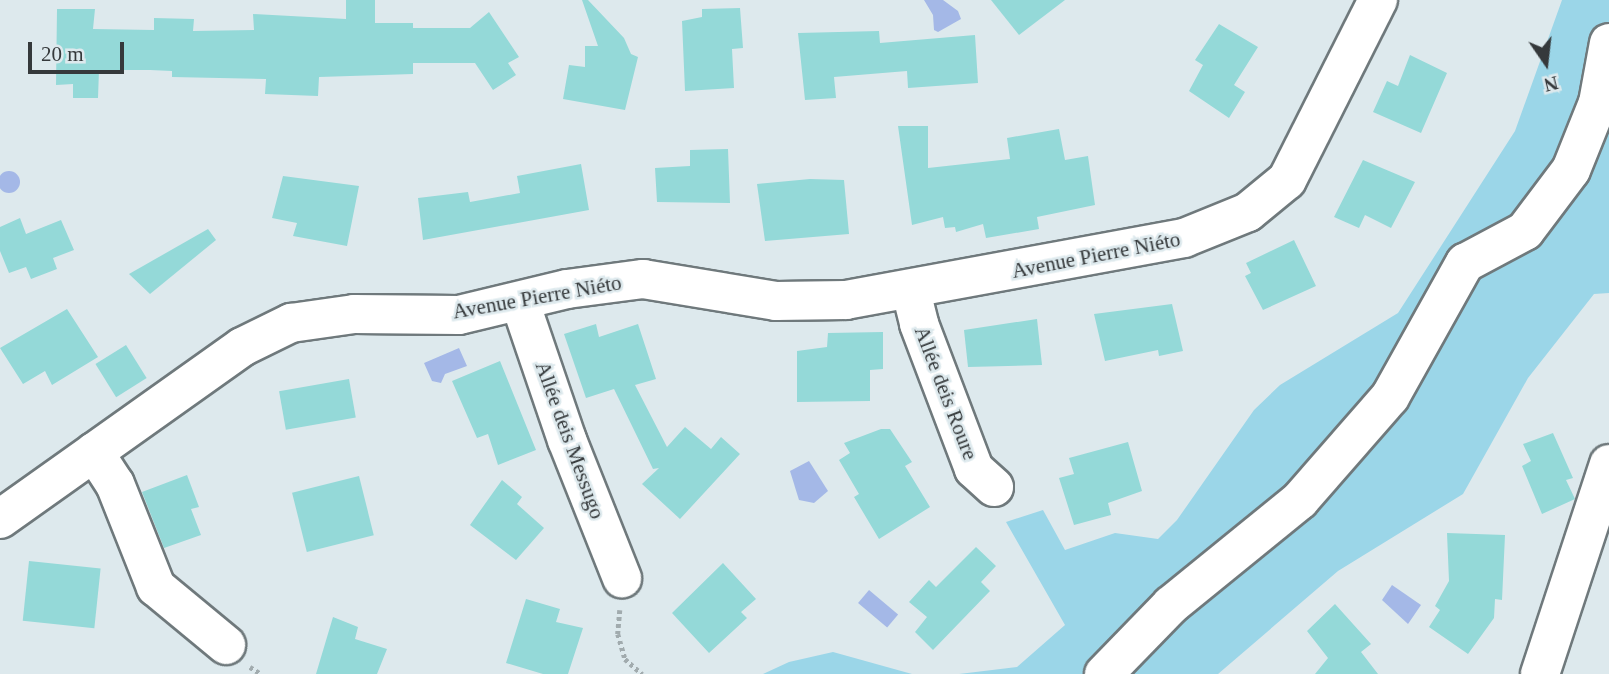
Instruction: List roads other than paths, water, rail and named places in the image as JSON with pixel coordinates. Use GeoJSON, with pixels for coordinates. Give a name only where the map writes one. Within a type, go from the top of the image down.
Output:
{"type":"FeatureCollection","features":[{"type":"Feature","properties":{"kind":"street","name":"Avenue Pierre Niéto"},"geometry":{"type":"LineString","coordinates":[[0,519],[242,347],[291,323],[354,314],[459,315],[567,289],[643,279],[776,301],[846,300],[911,291],[1185,238],[1248,212],[1287,180],[1378,0]]}},
{"type":"Feature","properties":{"kind":"street"},"geometry":{"type":"LineString","coordinates":[[1104,674],[1171,605],[1300,500],[1390,397],[1465,263],[1525,231],[1571,170],[1598,103],[1609,43]]}},
{"type":"Feature","properties":{"kind":"street","name":"Allée deis Roure"},"geometry":{"type":"LineString","coordinates":[[911,291],[919,324],[974,469],[994,487]]}},
{"type":"Feature","properties":{"kind":"street","name":"Allée deis Messugo"},"geometry":{"type":"LineString","coordinates":[[520,302],[622,578]]}},
{"type":"Feature","properties":{"kind":"street"},"geometry":{"type":"LineString","coordinates":[[94,452],[114,484],[156,587],[226,645]]}},
{"type":"Feature","properties":{"kind":"street"},"geometry":{"type":"LineString","coordinates":[[1540,674],[1609,464]]}}]}
